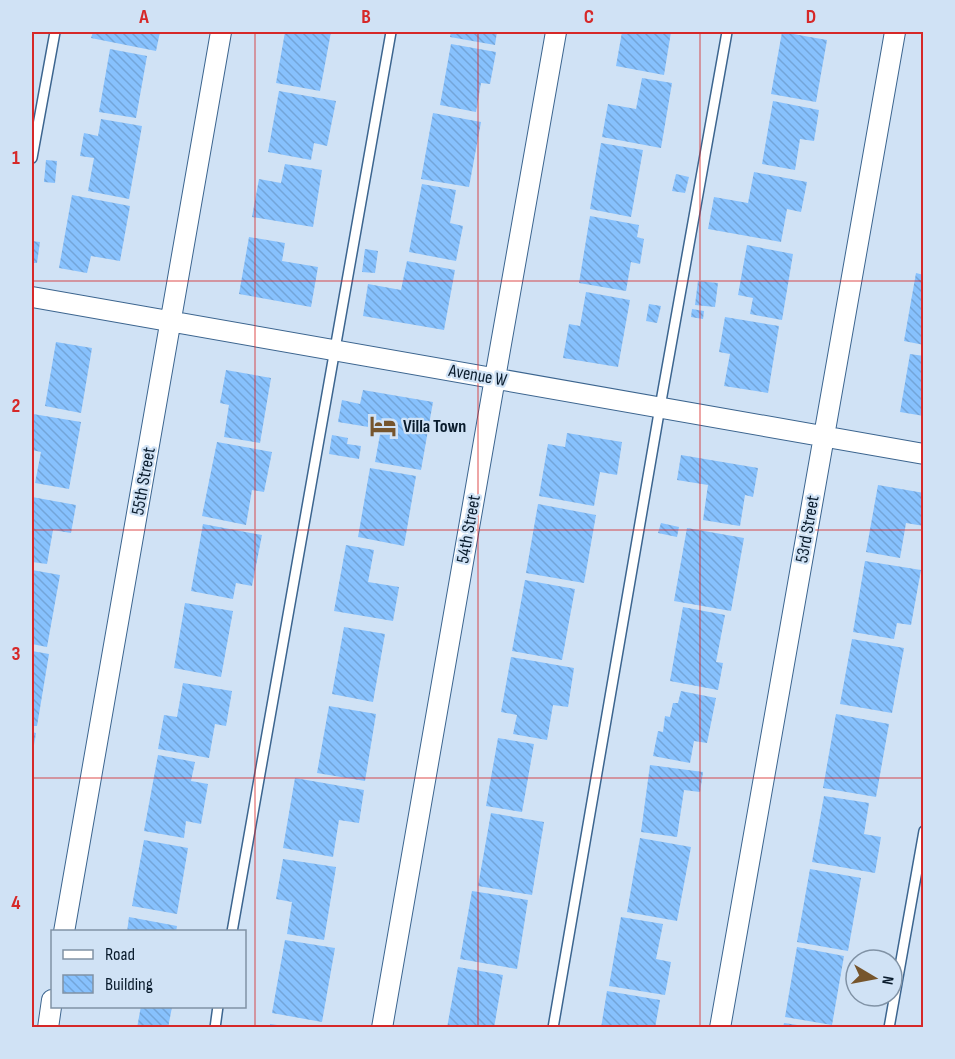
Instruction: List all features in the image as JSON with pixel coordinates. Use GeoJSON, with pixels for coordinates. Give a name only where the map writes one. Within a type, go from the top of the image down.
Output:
{"type":"FeatureCollection","features":[{"type":"Feature","properties":{"kind":"street","name":"55th Street"},"geometry":{"type":"LineString","coordinates":[[64,930],[221,32]]}},
{"type":"Feature","properties":{"kind":"street","name":"54th Street"},"geometry":{"type":"LineString","coordinates":[[382,1028],[556,32]]}},
{"type":"Feature","properties":{"kind":"street","name":"53rd Street"},"geometry":{"type":"LineString","coordinates":[[720,1028],[895,32]]}},
{"type":"Feature","properties":{"kind":"street","name":"Avenue W"},"geometry":{"type":"LineString","coordinates":[[32,297],[924,454]]}},
{"type":"Feature","properties":{"kind":"street"},"geometry":{"type":"LineString","coordinates":[[48,1028],[51,1007]]}},
{"type":"Feature","properties":{"kind":"lane"},"geometry":{"type":"LineString","coordinates":[[32,158],[55,32]]}},
{"type":"Feature","properties":{"kind":"lane"},"geometry":{"type":"LineString","coordinates":[[232,930],[391,32]]}},
{"type":"Feature","properties":{"kind":"lane"},"geometry":{"type":"LineString","coordinates":[[553,1028],[727,32]]}},
{"type":"Feature","properties":{"kind":"lane"},"geometry":{"type":"LineString","coordinates":[[889,1028],[924,831]]}},
{"type":"Feature","properties":{"kind":"lane"},"geometry":{"type":"LineString","coordinates":[[215,1028],[219,1008]]}},
{"type":"Feature","properties":{"kind":"building"},"geometry":{"type":"Polygon","coordinates":[[[93,32],[160,32],[156,51],[91,38],[93,32]]]}},
{"type":"Feature","properties":{"kind":"building"},"geometry":{"type":"Polygon","coordinates":[[[285,32],[331,32],[320,91],[276,83],[285,32]]]}},
{"type":"Feature","properties":{"kind":"building"},"geometry":{"type":"Polygon","coordinates":[[[451,32],[497,32],[495,45],[450,37],[451,32]]]}},
{"type":"Feature","properties":{"kind":"building"},"geometry":{"type":"Polygon","coordinates":[[[622,32],[671,32],[664,75],[616,66],[622,32]]]}},
{"type":"Feature","properties":{"kind":"building"},"geometry":{"type":"Polygon","coordinates":[[[782,32],[827,40],[816,102],[771,94],[782,32]]]}},
{"type":"Feature","properties":{"kind":"building"},"geometry":{"type":"Polygon","coordinates":[[[451,44],[496,52],[490,84],[481,83],[476,112],[440,105],[451,44]]]}},
{"type":"Feature","properties":{"kind":"building"},"geometry":{"type":"Polygon","coordinates":[[[110,49],[147,56],[136,118],[99,112],[110,49]]]}},
{"type":"Feature","properties":{"kind":"building"},"geometry":{"type":"Polygon","coordinates":[[[642,78],[672,83],[661,148],[602,137],[608,104],[636,109],[642,78]]]}},
{"type":"Feature","properties":{"kind":"building"},"geometry":{"type":"Polygon","coordinates":[[[279,91],[336,101],[327,146],[314,143],[311,160],[268,152],[279,91]]]}},
{"type":"Feature","properties":{"kind":"building"},"geometry":{"type":"Polygon","coordinates":[[[773,101],[819,110],[814,141],[800,139],[795,170],[762,164],[773,101]]]}},
{"type":"Feature","properties":{"kind":"building"},"geometry":{"type":"Polygon","coordinates":[[[433,113],[481,122],[469,187],[421,179],[433,113]]]}},
{"type":"Feature","properties":{"kind":"building"},"geometry":{"type":"Polygon","coordinates":[[[101,119],[142,126],[129,199],[88,191],[94,158],[80,156],[84,133],[98,136],[101,119]]]}},
{"type":"Feature","properties":{"kind":"building"},"geometry":{"type":"Polygon","coordinates":[[[601,143],[643,150],[631,217],[590,209],[601,143]]]}},
{"type":"Feature","properties":{"kind":"building"},"geometry":{"type":"Polygon","coordinates":[[[46,160],[57,161],[55,183],[44,182],[46,160]]]}},
{"type":"Feature","properties":{"kind":"building"},"geometry":{"type":"Polygon","coordinates":[[[285,164],[322,170],[313,227],[252,217],[259,179],[281,183],[285,164]]]}},
{"type":"Feature","properties":{"kind":"building"},"geometry":{"type":"Polygon","coordinates":[[[754,172],[807,182],[801,212],[787,209],[781,242],[708,229],[714,197],[748,203],[754,172]]]}},
{"type":"Feature","properties":{"kind":"building"},"geometry":{"type":"Polygon","coordinates":[[[676,174],[689,177],[685,193],[672,191],[676,174]]]}},
{"type":"Feature","properties":{"kind":"building"},"geometry":{"type":"Polygon","coordinates":[[[422,184],[456,190],[450,223],[463,226],[456,261],[409,252],[422,184]]]}},
{"type":"Feature","properties":{"kind":"building"},"geometry":{"type":"Polygon","coordinates":[[[72,195],[130,206],[120,261],[91,256],[87,273],[59,268],[72,195]]]}},
{"type":"Feature","properties":{"kind":"building"},"geometry":{"type":"Polygon","coordinates":[[[590,216],[639,225],[637,237],[644,239],[640,264],[631,262],[626,291],[579,283],[590,216]]]}},
{"type":"Feature","properties":{"kind":"building"},"geometry":{"type":"Polygon","coordinates":[[[249,237],[285,243],[282,261],[318,267],[311,307],[239,294],[249,237]]]}},
{"type":"Feature","properties":{"kind":"building"},"geometry":{"type":"Polygon","coordinates":[[[32,241],[40,242],[37,263],[32,263],[32,241]]]}},
{"type":"Feature","properties":{"kind":"building"},"geometry":{"type":"Polygon","coordinates":[[[747,245],[793,254],[782,320],[750,314],[753,298],[738,295],[747,245]]]}},
{"type":"Feature","properties":{"kind":"building"},"geometry":{"type":"Polygon","coordinates":[[[365,249],[378,251],[375,273],[362,272],[365,249]]]}},
{"type":"Feature","properties":{"kind":"building"},"geometry":{"type":"Polygon","coordinates":[[[407,261],[455,270],[444,330],[363,316],[368,284],[401,290],[407,261]]]}},
{"type":"Feature","properties":{"kind":"building"},"geometry":{"type":"Polygon","coordinates":[[[916,273],[924,275],[924,345],[904,341],[916,273]]]}},
{"type":"Feature","properties":{"kind":"building"},"geometry":{"type":"Polygon","coordinates":[[[698,281],[718,283],[715,307],[695,305],[698,281]]]}},
{"type":"Feature","properties":{"kind":"building"},"geometry":{"type":"Polygon","coordinates":[[[586,292],[630,300],[618,367],[563,358],[569,324],[580,326],[586,292]]]}},
{"type":"Feature","properties":{"kind":"building"},"geometry":{"type":"Polygon","coordinates":[[[649,304],[661,306],[657,323],[646,321],[649,304]]]}},
{"type":"Feature","properties":{"kind":"building"},"geometry":{"type":"Polygon","coordinates":[[[692,309],[704,311],[703,319],[691,317],[692,309]]]}},
{"type":"Feature","properties":{"kind":"building"},"geometry":{"type":"Polygon","coordinates":[[[725,317],[779,326],[768,393],[724,386],[730,354],[719,352],[725,317]]]}},
{"type":"Feature","properties":{"kind":"building"},"geometry":{"type":"Polygon","coordinates":[[[56,342],[92,348],[81,413],[45,406],[56,342]]]}},
{"type":"Feature","properties":{"kind":"building"},"geometry":{"type":"Polygon","coordinates":[[[910,354],[924,356],[924,416],[900,412],[910,354]]]}},
{"type":"Feature","properties":{"kind":"building"},"geometry":{"type":"Polygon","coordinates":[[[226,370],[271,378],[260,443],[224,437],[229,405],[220,403],[226,370]]]}},
{"type":"Feature","properties":{"kind":"building"},"geometry":{"type":"Polygon","coordinates":[[[363,390],[433,402],[421,470],[375,462],[381,429],[338,422],[342,400],[360,404],[363,390]]]}},
{"type":"Feature","properties":{"kind":"building"},"geometry":{"type":"Polygon","coordinates":[[[33,414],[81,422],[69,489],[35,483],[41,452],[32,450],[33,414]]]}},
{"type":"Feature","properties":{"kind":"building"},"geometry":{"type":"Polygon","coordinates":[[[567,433],[622,442],[617,475],[600,472],[594,506],[539,496],[548,444],[565,447],[567,433]]]}},
{"type":"Feature","properties":{"kind":"building"},"geometry":{"type":"Polygon","coordinates":[[[332,435],[348,438],[347,444],[361,446],[359,459],[329,454],[332,435]]]}},
{"type":"Feature","properties":{"kind":"building"},"geometry":{"type":"Polygon","coordinates":[[[217,442],[272,452],[264,492],[252,490],[246,525],[202,516],[217,442]]]}},
{"type":"Feature","properties":{"kind":"building"},"geometry":{"type":"Polygon","coordinates":[[[681,455],[758,468],[753,497],[745,495],[740,526],[703,520],[708,485],[677,480],[681,455]]]}},
{"type":"Feature","properties":{"kind":"building"},"geometry":{"type":"Polygon","coordinates":[[[370,468],[416,476],[404,546],[358,537],[370,468]]]}},
{"type":"Feature","properties":{"kind":"building"},"geometry":{"type":"Polygon","coordinates":[[[878,485],[924,493],[924,526],[906,523],[900,558],[866,552],[878,485]]]}},
{"type":"Feature","properties":{"kind":"building"},"geometry":{"type":"Polygon","coordinates":[[[32,497],[76,505],[71,533],[53,530],[47,564],[32,562],[32,497]]]}},
{"type":"Feature","properties":{"kind":"building"},"geometry":{"type":"Polygon","coordinates":[[[538,504],[596,515],[584,583],[526,573],[538,504]]]}},
{"type":"Feature","properties":{"kind":"building"},"geometry":{"type":"Polygon","coordinates":[[[661,523],[679,527],[677,537],[658,533],[661,523]]]}},
{"type":"Feature","properties":{"kind":"building"},"geometry":{"type":"Polygon","coordinates":[[[203,524],[262,535],[252,586],[236,583],[233,599],[191,591],[203,524]]]}},
{"type":"Feature","properties":{"kind":"building"},"geometry":{"type":"Polygon","coordinates":[[[687,528],[744,538],[731,611],[674,601],[687,528]]]}},
{"type":"Feature","properties":{"kind":"building"},"geometry":{"type":"Polygon","coordinates":[[[346,545],[374,550],[368,582],[399,587],[393,621],[334,611],[346,545]]]}},
{"type":"Feature","properties":{"kind":"building"},"geometry":{"type":"Polygon","coordinates":[[[865,561],[921,570],[911,625],[897,623],[894,639],[853,632],[865,561]]]}},
{"type":"Feature","properties":{"kind":"building"},"geometry":{"type":"Polygon","coordinates":[[[32,570],[60,575],[47,647],[32,644],[32,570]]]}},
{"type":"Feature","properties":{"kind":"building"},"geometry":{"type":"Polygon","coordinates":[[[525,580],[575,589],[562,660],[512,651],[525,580]]]}},
{"type":"Feature","properties":{"kind":"building"},"geometry":{"type":"Polygon","coordinates":[[[185,603],[233,611],[221,677],[174,668],[185,603]]]}},
{"type":"Feature","properties":{"kind":"building"},"geometry":{"type":"Polygon","coordinates":[[[683,607],[725,615],[716,662],[723,663],[718,690],[670,681],[683,607]]]}},
{"type":"Feature","properties":{"kind":"building"},"geometry":{"type":"Polygon","coordinates":[[[344,627],[385,634],[373,702],[332,694],[344,627]]]}},
{"type":"Feature","properties":{"kind":"building"},"geometry":{"type":"Polygon","coordinates":[[[852,639],[904,648],[892,713],[840,704],[852,639]]]}},
{"type":"Feature","properties":{"kind":"building"},"geometry":{"type":"Polygon","coordinates":[[[32,651],[49,654],[37,726],[32,726],[32,651]]]}},
{"type":"Feature","properties":{"kind":"building"},"geometry":{"type":"Polygon","coordinates":[[[511,657],[574,668],[568,707],[553,705],[547,740],[513,734],[517,715],[501,712],[511,657]]]}},
{"type":"Feature","properties":{"kind":"building"},"geometry":{"type":"Polygon","coordinates":[[[183,683],[232,691],[226,726],[215,724],[209,758],[158,749],[164,715],[177,717],[183,683]]]}},
{"type":"Feature","properties":{"kind":"building"},"geometry":{"type":"Polygon","coordinates":[[[681,691],[716,698],[707,743],[694,741],[690,763],[653,756],[658,731],[663,732],[665,716],[670,717],[673,703],[678,703],[681,691]]]}},
{"type":"Feature","properties":{"kind":"building"},"geometry":{"type":"Polygon","coordinates":[[[329,706],[376,714],[365,781],[317,773],[329,706]]]}},
{"type":"Feature","properties":{"kind":"building"},"geometry":{"type":"Polygon","coordinates":[[[836,714],[889,724],[876,797],[823,788],[836,714]]]}},
{"type":"Feature","properties":{"kind":"building"},"geometry":{"type":"Polygon","coordinates":[[[32,732],[36,733],[33,751],[32,751],[32,732]]]}},
{"type":"Feature","properties":{"kind":"building"},"geometry":{"type":"Polygon","coordinates":[[[498,738],[534,744],[522,812],[486,806],[498,738]]]}},
{"type":"Feature","properties":{"kind":"building"},"geometry":{"type":"Polygon","coordinates":[[[158,755],[195,762],[191,781],[208,784],[201,824],[186,821],[184,838],[144,831],[158,755]]]}},
{"type":"Feature","properties":{"kind":"building"},"geometry":{"type":"Polygon","coordinates":[[[650,765],[703,772],[700,792],[684,790],[677,837],[641,832],[650,765]]]}},
{"type":"Feature","properties":{"kind":"building"},"geometry":{"type":"Polygon","coordinates":[[[295,778],[364,790],[359,823],[339,820],[333,857],[283,848],[295,778]]]}},
{"type":"Feature","properties":{"kind":"building"},"geometry":{"type":"Polygon","coordinates":[[[824,796],[869,803],[864,834],[881,837],[875,873],[812,862],[824,796]]]}},
{"type":"Feature","properties":{"kind":"building"},"geometry":{"type":"Polygon","coordinates":[[[491,813],[544,822],[532,895],[478,886],[491,813]]]}},
{"type":"Feature","properties":{"kind":"building"},"geometry":{"type":"Polygon","coordinates":[[[640,838],[691,847],[677,921],[627,912],[640,838]]]}},
{"type":"Feature","properties":{"kind":"building"},"geometry":{"type":"Polygon","coordinates":[[[144,840],[188,848],[177,914],[132,906],[144,840]]]}},
{"type":"Feature","properties":{"kind":"building"},"geometry":{"type":"Polygon","coordinates":[[[283,859],[336,867],[324,940],[287,934],[292,902],[276,899],[283,859]]]}},
{"type":"Feature","properties":{"kind":"building"},"geometry":{"type":"Polygon","coordinates":[[[810,869],[861,878],[849,948],[844,948],[844,950],[797,942],[810,869]]]}},
{"type":"Feature","properties":{"kind":"building"},"geometry":{"type":"Polygon","coordinates":[[[472,891],[528,900],[517,969],[460,959],[472,891]]]}},
{"type":"Feature","properties":{"kind":"building"},"geometry":{"type":"Polygon","coordinates":[[[129,917],[177,926],[176,930],[127,930],[129,917]]]}},
{"type":"Feature","properties":{"kind":"building"},"geometry":{"type":"Polygon","coordinates":[[[621,917],[663,924],[656,959],[671,962],[665,995],[609,986],[621,917]]]}},
{"type":"Feature","properties":{"kind":"building"},"geometry":{"type":"Polygon","coordinates":[[[285,940],[335,948],[322,1022],[272,1013],[285,940]]]}},
{"type":"Feature","properties":{"kind":"building"},"geometry":{"type":"Polygon","coordinates":[[[797,947],[844,956],[832,1025],[785,1017],[797,947]]]}},
{"type":"Feature","properties":{"kind":"building"},"geometry":{"type":"Polygon","coordinates":[[[458,967],[503,975],[494,1028],[447,1028],[458,967]]]}},
{"type":"Feature","properties":{"kind":"building"},"geometry":{"type":"Polygon","coordinates":[[[607,991],[660,1000],[655,1028],[601,1028],[607,991]]]}},
{"type":"Feature","properties":{"kind":"building"},"geometry":{"type":"Polygon","coordinates":[[[141,1008],[172,1008],[168,1028],[137,1028],[141,1008]]]}},
{"type":"Feature","properties":{"kind":"building"},"geometry":{"type":"Polygon","coordinates":[[[784,1023],[804,1026],[804,1028],[783,1028],[784,1023]]]}},
{"type":"Feature","properties":{"kind":"building"},"geometry":{"type":"Polygon","coordinates":[[[270,1024],[284,1026],[284,1028],[270,1028],[270,1024]]]}},
{"type":"Feature","properties":{"kind":"place","name":"Villa Town"},"geometry":{"type":"Point","coordinates":[383,426]}}]}
